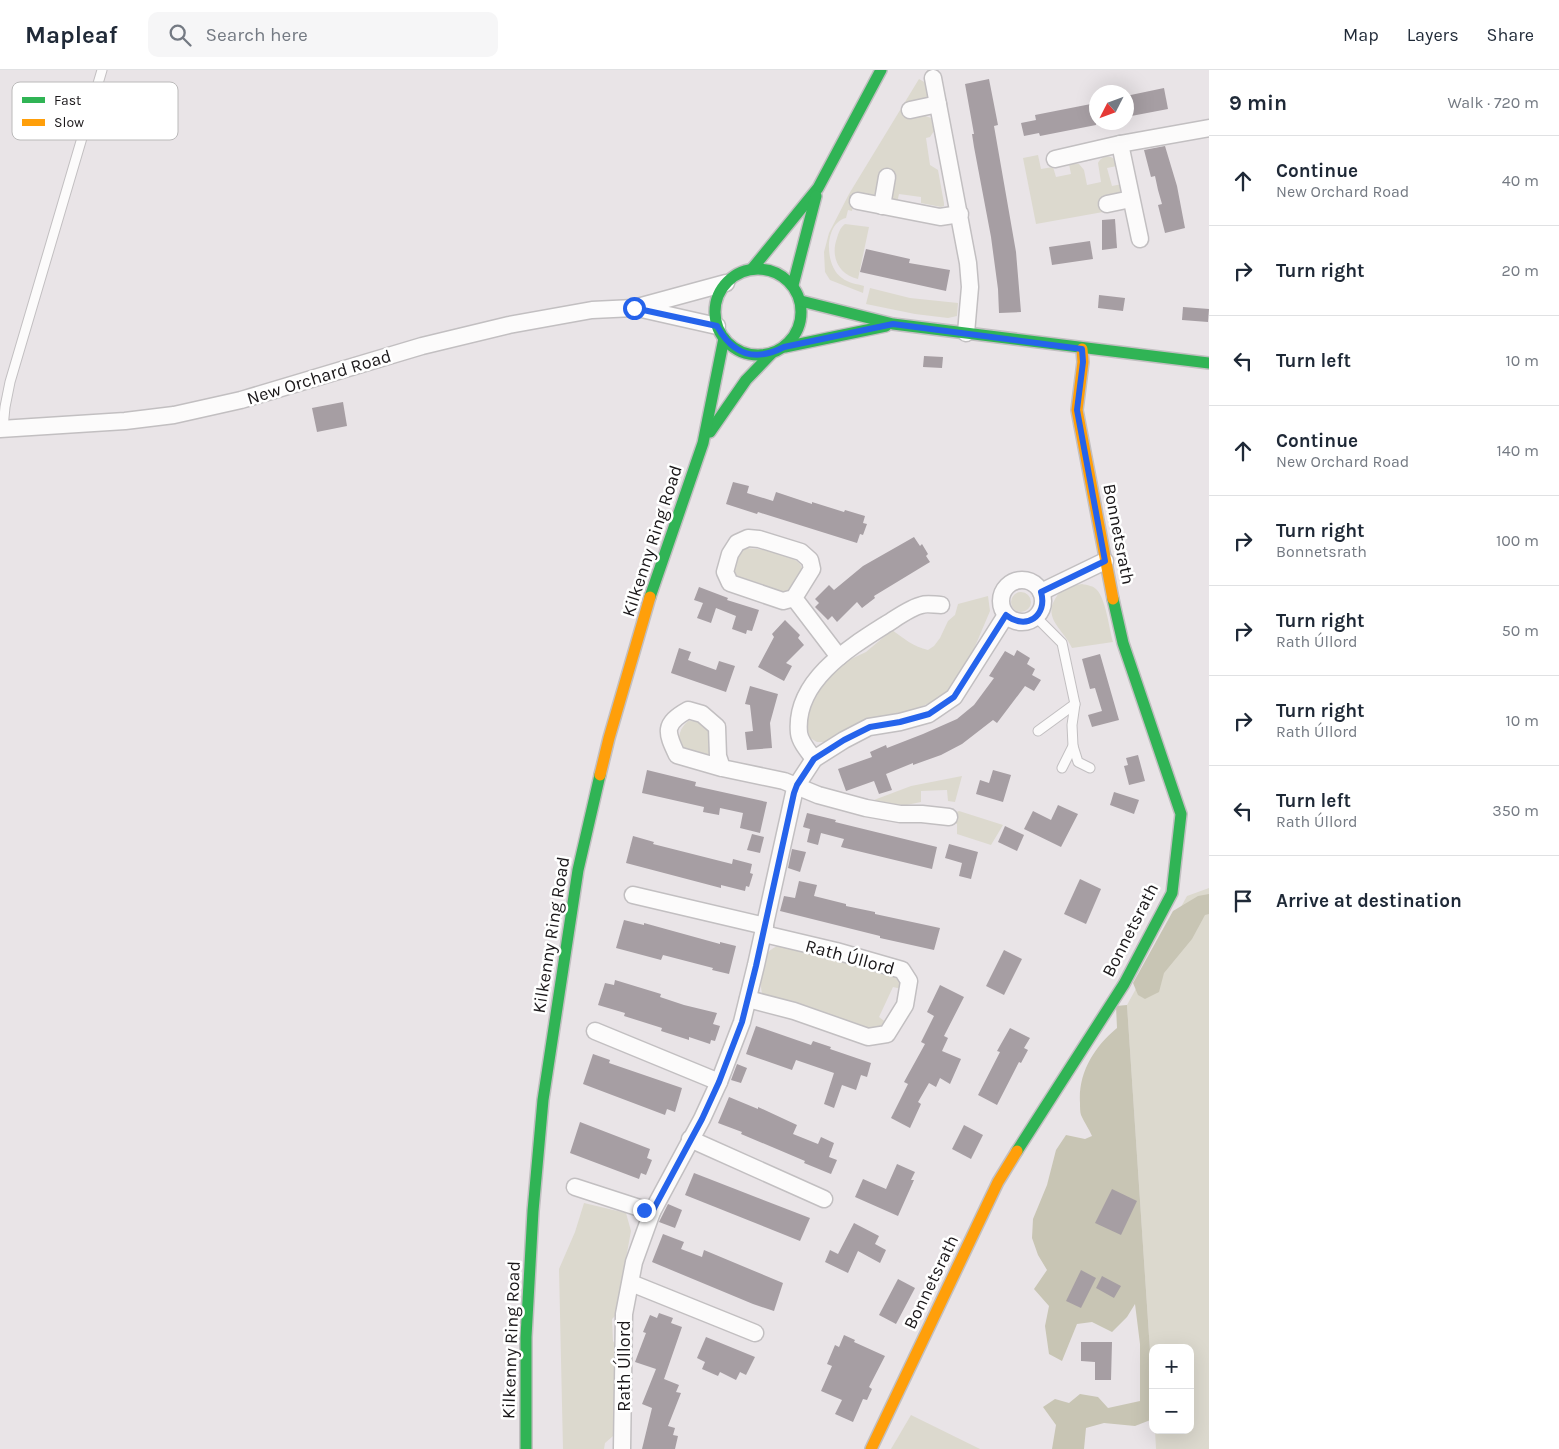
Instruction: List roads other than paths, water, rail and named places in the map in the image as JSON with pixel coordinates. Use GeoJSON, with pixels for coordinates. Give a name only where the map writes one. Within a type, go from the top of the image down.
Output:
{"type":"FeatureCollection","features":[{"type":"Feature","properties":{"kind":"main road"},"geometry":{"type":"LineString","coordinates":[[752,269],[818,188],[881,70]]}},
{"type":"Feature","properties":{"kind":"main road"},"geometry":{"type":"LineString","coordinates":[[793,285],[818,188]]}},
{"type":"Feature","properties":{"kind":"main road"},"geometry":{"type":"LineString","coordinates":[[784,347],[797,332],[802,317],[801,301],[793,285],[780,274],[763,269],[752,269],[739,273],[726,283],[718,295],[715,308],[720,332],[739,351],[755,355],[772,353],[784,347],[893,324]]}},
{"type":"Feature","properties":{"kind":"main road"},"geometry":{"type":"LineString","coordinates":[[801,301],[893,324],[1082,349],[1209,363]]}},
{"type":"Feature","properties":{"kind":"main road","name":"Kilkenny Ring Road"},"geometry":{"type":"LineString","coordinates":[[526,1449],[526,1337],[533,1211],[543,1100],[578,870],[610,738],[651,594],[703,443],[720,332]]}},
{"type":"Feature","properties":{"kind":"main road","name":"Bonnetsrath"},"geometry":{"type":"LineString","coordinates":[[871,1449],[998,1182],[1124,984],[1172,893],[1181,814],[1123,643],[1105,561],[1077,410],[1083,362],[1082,349]]}},
{"type":"Feature","properties":{"kind":"main road","name":"Kilkenny Ring Road"},"geometry":{"type":"LineString","coordinates":[[703,443],[742,384],[758,364],[772,353]]}},
{"type":"Feature","properties":{"kind":"street"},"geometry":{"type":"LineString","coordinates":[[933,78],[968,263],[970,287],[966,333]]}},
{"type":"Feature","properties":{"kind":"street"},"geometry":{"type":"LineString","coordinates":[[910,110],[938,104]]}},
{"type":"Feature","properties":{"kind":"street"},"geometry":{"type":"LineString","coordinates":[[1055,159],[1120,144],[1209,128]]}},
{"type":"Feature","properties":{"kind":"street"},"geometry":{"type":"LineString","coordinates":[[1120,144],[1140,239]]}},
{"type":"Feature","properties":{"kind":"street"},"geometry":{"type":"LineString","coordinates":[[882,206],[887,177]]}},
{"type":"Feature","properties":{"kind":"street"},"geometry":{"type":"LineString","coordinates":[[1107,204],[1131,199]]}},
{"type":"Feature","properties":{"kind":"street"},"geometry":{"type":"LineString","coordinates":[[858,201],[940,217],[960,214]]}},
{"type":"Feature","properties":{"kind":"street","name":"New Orchard Road"},"geometry":{"type":"LineString","coordinates":[[1,428],[125,421],[174,415],[241,400],[394,354],[509,325],[592,310],[634,308],[726,283]]}},
{"type":"Feature","properties":{"kind":"street","name":"New Orchard Road"},"geometry":{"type":"LineString","coordinates":[[634,308],[720,332]]}},
{"type":"Feature","properties":{"kind":"street"},"geometry":{"type":"LineString","coordinates":[[748,538],[759,539],[801,552],[810,560],[812,569],[794,598],[782,601],[730,583],[724,572],[730,554],[737,543],[748,538]]}},
{"type":"Feature","properties":{"kind":"street"},"geometry":{"type":"LineString","coordinates":[[1041,592],[1105,561]]}},
{"type":"Feature","properties":{"kind":"street"},"geometry":{"type":"LineString","coordinates":[[1024,579],[1037,586],[1041,592],[1043,605],[1036,617],[1024,622],[1011,620],[1006,615],[1000,602],[1004,588],[1010,583],[1024,579]]}},
{"type":"Feature","properties":{"kind":"street"},"geometry":{"type":"LineString","coordinates":[[794,598],[839,657]]}},
{"type":"Feature","properties":{"kind":"street"},"geometry":{"type":"LineString","coordinates":[[814,759],[799,735],[799,715],[809,689],[823,671],[871,634],[922,605],[941,605]]}},
{"type":"Feature","properties":{"kind":"street","name":"Rath Úllord"},"geometry":{"type":"LineString","coordinates":[[622,1449],[624,1314],[634,1262],[652,1212],[719,1082],[742,1022],[797,785],[814,759],[844,740],[870,727],[900,722],[929,714],[954,697],[1006,615]]}},
{"type":"Feature","properties":{"kind":"street"},"geometry":{"type":"LineString","coordinates":[[722,768],[797,785],[818,795],[866,808],[900,814],[949,817]]}},
{"type":"Feature","properties":{"kind":"street","name":"Rath Úllord"},"geometry":{"type":"LineString","coordinates":[[633,895],[902,970],[909,981],[905,1005],[886,1034],[868,1037],[794,1011],[748,1000]]}},
{"type":"Feature","properties":{"kind":"street"},"geometry":{"type":"LineString","coordinates":[[595,1031],[719,1082]]}},
{"type":"Feature","properties":{"kind":"street"},"geometry":{"type":"LineString","coordinates":[[690,1139],[824,1199]]}},
{"type":"Feature","properties":{"kind":"street"},"geometry":{"type":"LineString","coordinates":[[575,1187],[652,1212]]}},
{"type":"Feature","properties":{"kind":"street"},"geometry":{"type":"LineString","coordinates":[[631,1283],[755,1333]]}},
{"type":"Feature","properties":{"kind":"lane"},"geometry":{"type":"LineString","coordinates":[[1,428],[10,382],[82,140]]}},
{"type":"Feature","properties":{"kind":"lane"},"geometry":{"type":"LineString","coordinates":[[1036,617],[1062,643],[1075,704],[1072,746],[1078,762],[1090,768]]}},
{"type":"Feature","properties":{"kind":"lane"},"geometry":{"type":"LineString","coordinates":[[1038,731],[1075,704]]}},
{"type":"Feature","properties":{"kind":"lane"},"geometry":{"type":"LineString","coordinates":[[1062,768],[1072,746]]}}]}
